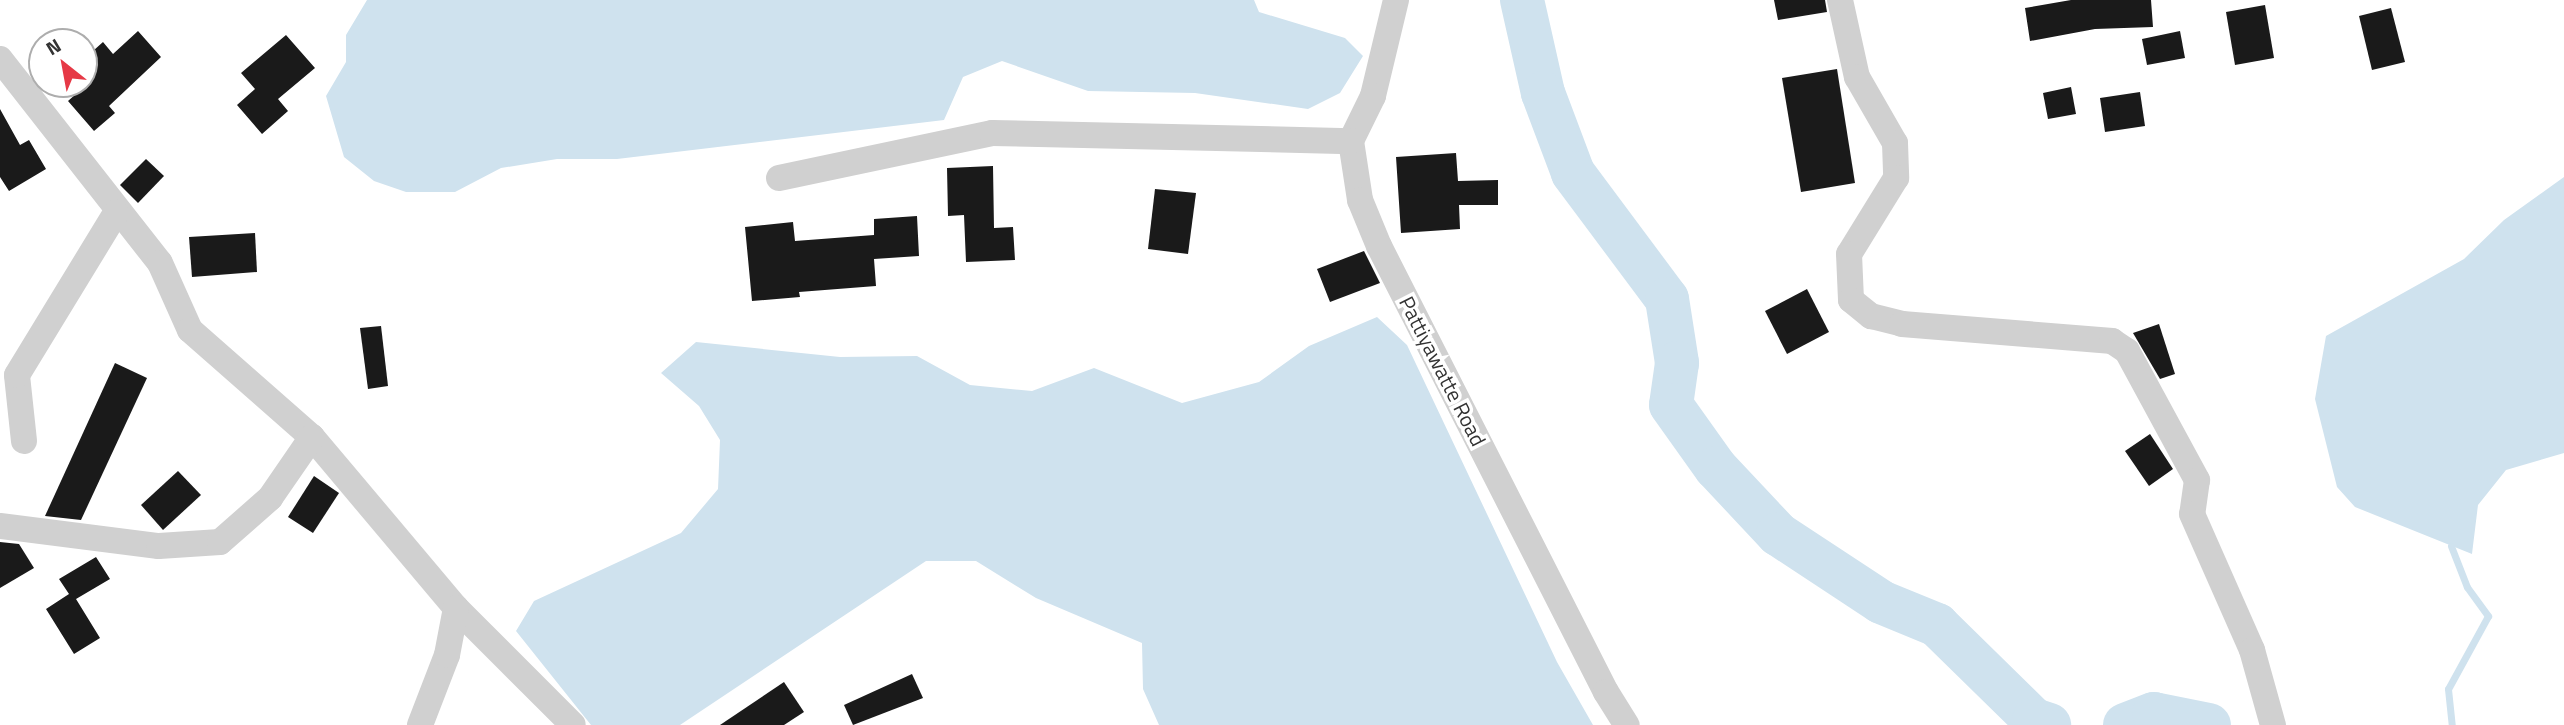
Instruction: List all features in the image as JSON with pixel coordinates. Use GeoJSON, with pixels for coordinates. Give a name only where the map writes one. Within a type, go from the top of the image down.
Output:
{"type":"FeatureCollection","features":[{"type":"Feature","properties":{"kind":"street"},"geometry":{"type":"LineString","coordinates":[[779,178],[992,133],[1351,141],[1373,96],[1396,0]]}},
{"type":"Feature","properties":{"kind":"street"},"geometry":{"type":"LineString","coordinates":[[1840,0],[1857,77],[1895,143],[1896,178],[1849,254],[1851,300],[1871,316],[1902,324],[2112,341],[2127,351],[2197,480],[2192,514],[2252,650],[2273,725]]}},
{"type":"Feature","properties":{"kind":"street"},"geometry":{"type":"LineString","coordinates":[[0,59],[116,213],[159,263],[190,330],[312,437],[456,608],[559,720]]}},
{"type":"Feature","properties":{"kind":"street","name":"Pattiyawatte Road"},"geometry":{"type":"LineString","coordinates":[[1351,141],[1360,200],[1379,246],[1606,692],[1627,725]]}},
{"type":"Feature","properties":{"kind":"street"},"geometry":{"type":"LineString","coordinates":[[24,441],[17,374],[116,213]]}},
{"type":"Feature","properties":{"kind":"street"},"geometry":{"type":"LineString","coordinates":[[0,526],[159,546],[220,542],[270,498],[312,437]]}},
{"type":"Feature","properties":{"kind":"street"},"geometry":{"type":"LineString","coordinates":[[420,725],[447,655],[456,608]]}},
{"type":"Feature","properties":{"kind":"water"},"geometry":{"type":"Polygon","coordinates":[[[367,0],[1254,0],[1259,12],[1345,38],[1363,56],[1340,93],[1308,109],[1195,93],[1088,91],[1002,61],[963,77],[944,120],[617,159],[557,159],[501,168],[455,192],[406,192],[374,181],[344,157],[326,96],[346,62],[346,35],[367,0]]]}},
{"type":"Feature","properties":{"kind":"water"},"geometry":{"type":"Polygon","coordinates":[[[2564,177],[2564,453],[2506,470],[2478,505],[2472,554],[2355,507],[2337,487],[2315,399],[2326,336],[2464,259],[2504,220],[2564,177]]]}},
{"type":"Feature","properties":{"kind":"water"},"geometry":{"type":"Polygon","coordinates":[[[1377,317],[1407,345],[1557,662],[1593,725],[1159,725],[1143,689],[1142,643],[1036,598],[976,561],[926,561],[680,725],[591,725],[516,631],[534,601],[681,533],[718,489],[720,440],[699,406],[661,373],[696,342],[840,357],[917,356],[970,385],[1032,391],[1094,368],[1182,403],[1259,382],[1309,346],[1377,317]]]}},
{"type":"Feature","properties":{"kind":"building"},"geometry":{"type":"Polygon","coordinates":[[[1774,0],[1825,0],[1827,12],[1778,20],[1774,0]]]}},
{"type":"Feature","properties":{"kind":"building"},"geometry":{"type":"Polygon","coordinates":[[[2071,0],[2151,0],[2153,27],[2095,29],[2030,41],[2025,8],[2071,0]]]}},
{"type":"Feature","properties":{"kind":"building"},"geometry":{"type":"Polygon","coordinates":[[[2265,5],[2274,58],[2235,65],[2226,12],[2265,5]]]}},
{"type":"Feature","properties":{"kind":"building"},"geometry":{"type":"Polygon","coordinates":[[[2391,8],[2405,62],[2372,70],[2359,16],[2391,8]]]}},
{"type":"Feature","properties":{"kind":"building"},"geometry":{"type":"Polygon","coordinates":[[[138,31],[161,57],[109,106],[115,113],[94,131],[68,101],[71,98],[98,98],[98,46],[103,42],[113,54],[138,31]]]}},
{"type":"Feature","properties":{"kind":"building"},"geometry":{"type":"Polygon","coordinates":[[[2180,31],[2185,58],[2147,65],[2142,39],[2180,31]]]}},
{"type":"Feature","properties":{"kind":"building"},"geometry":{"type":"Polygon","coordinates":[[[286,35],[315,68],[278,99],[288,111],[262,134],[237,105],[255,89],[241,73],[286,35]]]}},
{"type":"Feature","properties":{"kind":"building"},"geometry":{"type":"Polygon","coordinates":[[[1837,69],[1855,183],[1801,192],[1782,78],[1837,69]]]}},
{"type":"Feature","properties":{"kind":"building"},"geometry":{"type":"Polygon","coordinates":[[[2071,87],[2076,114],[2048,119],[2043,93],[2071,87]]]}},
{"type":"Feature","properties":{"kind":"building"},"geometry":{"type":"Polygon","coordinates":[[[2140,92],[2145,126],[2105,132],[2100,98],[2140,92]]]}},
{"type":"Feature","properties":{"kind":"building"},"geometry":{"type":"Polygon","coordinates":[[[0,109],[20,145],[29,140],[46,169],[9,191],[0,177],[0,109]]]}},
{"type":"Feature","properties":{"kind":"building"},"geometry":{"type":"Polygon","coordinates":[[[1456,153],[1458,181],[1498,180],[1498,205],[1459,205],[1460,229],[1401,233],[1396,157],[1456,153]]]}},
{"type":"Feature","properties":{"kind":"building"},"geometry":{"type":"Polygon","coordinates":[[[146,159],[164,176],[138,203],[120,185],[146,159]]]}},
{"type":"Feature","properties":{"kind":"building"},"geometry":{"type":"Polygon","coordinates":[[[993,166],[994,228],[1013,227],[1015,260],[966,262],[964,215],[948,216],[947,168],[993,166]]]}},
{"type":"Feature","properties":{"kind":"building"},"geometry":{"type":"Polygon","coordinates":[[[1155,189],[1196,193],[1188,254],[1148,249],[1155,189]]]}},
{"type":"Feature","properties":{"kind":"building"},"geometry":{"type":"Polygon","coordinates":[[[917,216],[919,256],[874,259],[876,286],[799,292],[800,297],[752,301],[745,227],[793,222],[795,241],[874,235],[874,219],[917,216]]]}},
{"type":"Feature","properties":{"kind":"building"},"geometry":{"type":"Polygon","coordinates":[[[255,233],[257,272],[192,277],[189,237],[255,233]]]}},
{"type":"Feature","properties":{"kind":"building"},"geometry":{"type":"Polygon","coordinates":[[[1364,251],[1380,283],[1330,302],[1317,269],[1364,251]]]}},
{"type":"Feature","properties":{"kind":"building"},"geometry":{"type":"Polygon","coordinates":[[[1807,289],[1829,332],[1787,354],[1765,311],[1807,289]]]}},
{"type":"Feature","properties":{"kind":"building"},"geometry":{"type":"Polygon","coordinates":[[[2159,324],[2175,374],[2160,379],[2133,333],[2159,324]]]}},
{"type":"Feature","properties":{"kind":"building"},"geometry":{"type":"Polygon","coordinates":[[[381,326],[388,386],[368,389],[360,328],[381,326]]]}},
{"type":"Feature","properties":{"kind":"building"},"geometry":{"type":"Polygon","coordinates":[[[115,363],[147,378],[81,520],[45,516],[115,363]]]}},
{"type":"Feature","properties":{"kind":"building"},"geometry":{"type":"Polygon","coordinates":[[[2150,434],[2173,469],[2149,486],[2125,451],[2150,434]]]}},
{"type":"Feature","properties":{"kind":"building"},"geometry":{"type":"Polygon","coordinates":[[[178,471],[201,495],[163,530],[141,505],[178,471]]]}},
{"type":"Feature","properties":{"kind":"building"},"geometry":{"type":"Polygon","coordinates":[[[314,476],[339,493],[313,533],[288,517],[314,476]]]}},
{"type":"Feature","properties":{"kind":"building"},"geometry":{"type":"Polygon","coordinates":[[[0,542],[19,544],[34,568],[0,588],[0,542]]]}},
{"type":"Feature","properties":{"kind":"building"},"geometry":{"type":"Polygon","coordinates":[[[96,557],[110,579],[76,599],[100,638],[74,654],[46,609],[69,594],[59,579],[96,557]]]}},
{"type":"Feature","properties":{"kind":"building"},"geometry":{"type":"Polygon","coordinates":[[[912,674],[923,698],[853,725],[844,705],[912,674]]]}},
{"type":"Feature","properties":{"kind":"building"},"geometry":{"type":"Polygon","coordinates":[[[784,682],[804,712],[784,725],[720,725],[784,682]]]}},
{"type":"Feature","properties":{"kind":"waterway"},"geometry":{"type":"LineString","coordinates":[[1522,0],[1543,93],[1573,173],[1667,299],[1677,363],[1671,405],[1716,468],[1778,534],[1881,602],[1937,625],[2034,720],[2049,725]]}},
{"type":"Feature","properties":{"kind":"waterway"},"geometry":{"type":"LineString","coordinates":[[2451,546],[2467,587],[2488,616],[2448,689],[2452,725]]}},
{"type":"Feature","properties":{"kind":"waterway"},"geometry":{"type":"LineString","coordinates":[[2125,725],[2154,714],[2209,725]]}}]}
